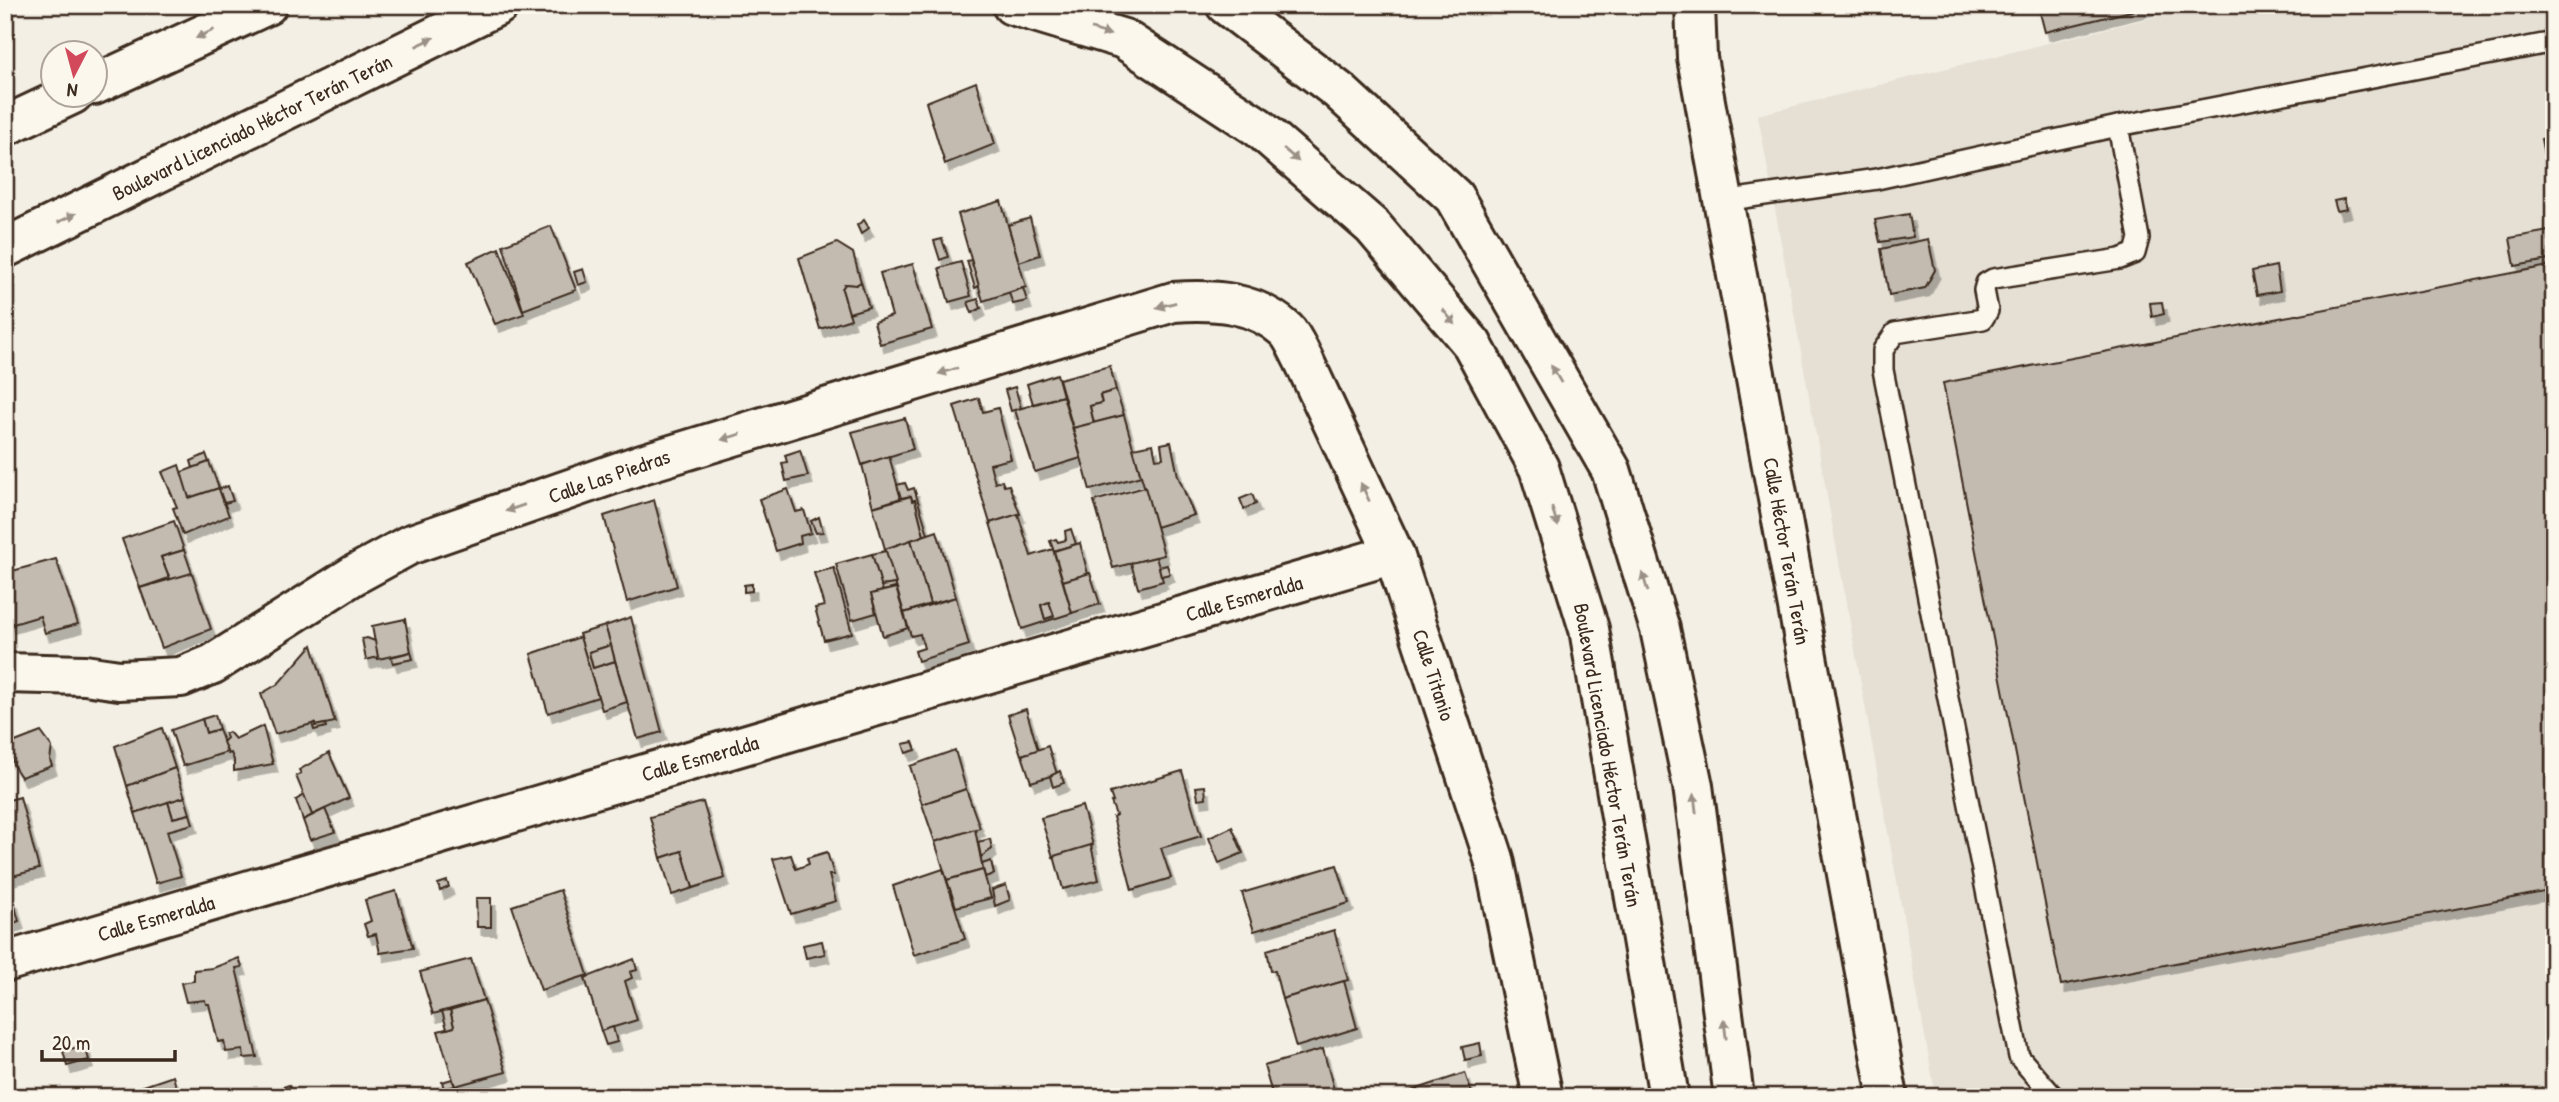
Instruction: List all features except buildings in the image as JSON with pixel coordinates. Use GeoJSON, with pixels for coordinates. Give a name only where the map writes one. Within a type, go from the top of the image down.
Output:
{"type":"FeatureCollection","features":[{"type":"Feature","properties":{"kind":"street"},"geometry":{"type":"LineString","coordinates":[[108,79],[267,5]]}},
{"type":"Feature","properties":{"kind":"street","name":"Boulevard Licenciado Héctor Terán Terán"},"geometry":{"type":"LineString","coordinates":[[5,248],[499,5]]}},
{"type":"Feature","properties":{"kind":"street","name":"Boulevard Licenciado Héctor Terán Terán"},"geometry":{"type":"LineString","coordinates":[[1012,5],[1124,39],[1258,127],[1373,227],[1472,344],[1539,468],[1589,629],[1669,1097]]}},
{"type":"Feature","properties":{"kind":"street"},"geometry":{"type":"LineString","coordinates":[[1226,5],[1339,91],[1454,197],[1611,470],[1660,629],[1693,786],[1734,1097]]}},
{"type":"Feature","properties":{"kind":"street","name":"Calle Héctor Terán Terán"},"geometry":{"type":"LineString","coordinates":[[1695,5],[1697,58],[1888,1097]]}},
{"type":"Feature","properties":{"kind":"street"},"geometry":{"type":"LineString","coordinates":[[5,126],[43,108]]}},
{"type":"Feature","properties":{"kind":"street","name":"Calle Las Piedras"},"geometry":{"type":"LineString","coordinates":[[5,673],[85,675],[119,680],[181,677],[213,664],[354,575],[409,545],[642,464],[1173,302],[1204,299],[1233,302]]}},
{"type":"Feature","properties":{"kind":"street","name":"Calle Titanio"},"geometry":{"type":"LineString","coordinates":[[1233,302],[1261,313],[1288,332],[1394,554],[1494,859],[1543,1097]]}},
{"type":"Feature","properties":{"kind":"street","name":"Calle Esmeralda"},"geometry":{"type":"LineString","coordinates":[[5,962],[1394,554]]}},
{"type":"Feature","properties":{"kind":"lane"},"geometry":{"type":"LineString","coordinates":[[1723,201],[1877,179],[2118,126],[2554,42]]}},
{"type":"Feature","properties":{"kind":"lane"},"geometry":{"type":"LineString","coordinates":[[2054,1097],[2019,1057],[1883,370],[1883,350],[1895,333],[1983,319],[1988,311],[1984,290],[1986,283],[1993,279],[2120,260],[2135,253],[2139,238],[2118,126]]}},
{"type":"Feature","properties":{"kind":"shaded area"},"geometry":{"type":"Polygon","coordinates":[[[2202,5],[2554,5],[2554,1097],[1936,1097],[1758,115],[2202,5]]]}}]}
